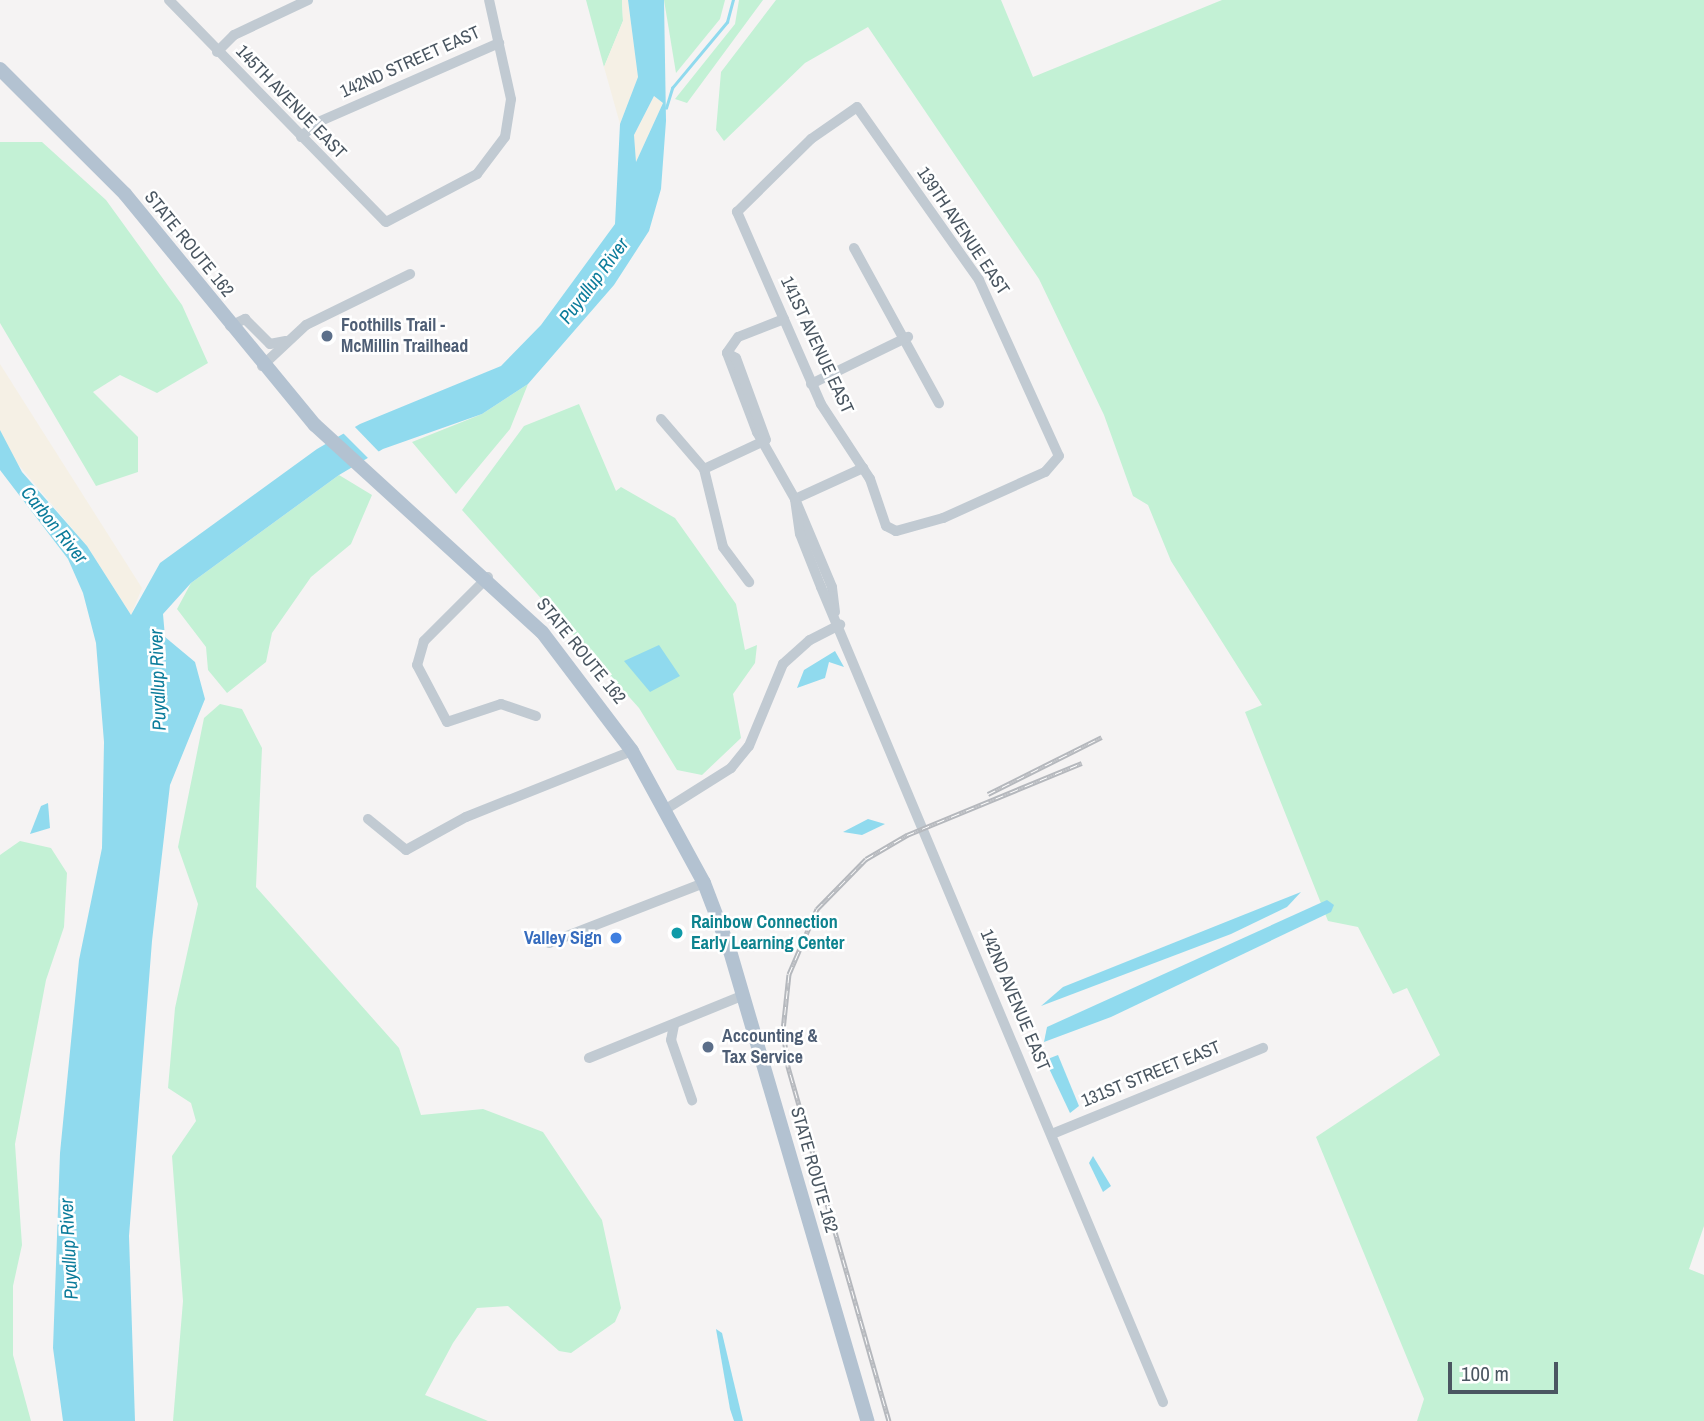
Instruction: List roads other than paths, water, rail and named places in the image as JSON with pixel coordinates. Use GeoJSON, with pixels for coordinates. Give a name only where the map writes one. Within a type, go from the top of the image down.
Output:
{"type":"FeatureCollection","features":[{"type":"Feature","properties":{"kind":"main road","name":"STATE ROUTE 162"},"geometry":{"type":"LineString","coordinates":[[0,69],[125,194],[262,366],[316,425],[488,577],[564,657],[632,751],[666,808],[704,883],[744,995],[867,1421]]}},
{"type":"Feature","properties":{"kind":"street","name":"145TH AVENUE EAST"},"geometry":{"type":"LineString","coordinates":[[169,0],[301,137],[390,222],[477,174],[500,145],[511,99],[499,43]]}},
{"type":"Feature","properties":{"kind":"street"},"geometry":{"type":"LineString","coordinates":[[217,51],[234,35],[308,0]]}},
{"type":"Feature","properties":{"kind":"street"},"geometry":{"type":"LineString","coordinates":[[489,0],[499,43]]}},
{"type":"Feature","properties":{"kind":"street","name":"142ND STREET EAST"},"geometry":{"type":"LineString","coordinates":[[301,137],[316,123],[499,43]]}},
{"type":"Feature","properties":{"kind":"street","name":"139TH AVENUE EAST"},"geometry":{"type":"LineString","coordinates":[[738,209],[830,122],[857,107],[979,280],[1059,460],[943,518],[889,529]]}},
{"type":"Feature","properties":{"kind":"street","name":"141ST AVENUE EAST"},"geometry":{"type":"LineString","coordinates":[[738,209],[811,384],[863,468],[889,529]]}},
{"type":"Feature","properties":{"kind":"street"},"geometry":{"type":"LineString","coordinates":[[854,248],[908,337],[939,403]]}},
{"type":"Feature","properties":{"kind":"street"},"geometry":{"type":"LineString","coordinates":[[230,326],[245,319],[270,344],[288,340],[411,274]]}},
{"type":"Feature","properties":{"kind":"street","name":"142ND AVENUE EAST"},"geometry":{"type":"LineString","coordinates":[[784,319],[729,348],[736,358],[766,440],[795,499],[832,587],[835,612],[840,625],[1163,1402]]}},
{"type":"Feature","properties":{"kind":"street"},"geometry":{"type":"LineString","coordinates":[[811,384],[908,337]]}},
{"type":"Feature","properties":{"kind":"street"},"geometry":{"type":"LineString","coordinates":[[262,366],[288,340]]}},
{"type":"Feature","properties":{"kind":"street"},"geometry":{"type":"LineString","coordinates":[[661,419],[705,469],[723,547],[749,582]]}},
{"type":"Feature","properties":{"kind":"street"},"geometry":{"type":"LineString","coordinates":[[705,469],[766,440]]}},
{"type":"Feature","properties":{"kind":"street"},"geometry":{"type":"LineString","coordinates":[[795,499],[863,468]]}},
{"type":"Feature","properties":{"kind":"street"},"geometry":{"type":"LineString","coordinates":[[488,577],[424,641],[417,664],[447,722],[501,704],[536,716]]}},
{"type":"Feature","properties":{"kind":"street"},"geometry":{"type":"LineString","coordinates":[[666,808],[731,768],[749,746],[783,664],[810,640],[840,625]]}},
{"type":"Feature","properties":{"kind":"street"},"geometry":{"type":"LineString","coordinates":[[368,819],[406,850],[466,817],[632,751]]}},
{"type":"Feature","properties":{"kind":"street"},"geometry":{"type":"LineString","coordinates":[[549,943],[704,883]]}},
{"type":"Feature","properties":{"kind":"street"},"geometry":{"type":"LineString","coordinates":[[590,1058],[744,995]]}},
{"type":"Feature","properties":{"kind":"street"},"geometry":{"type":"LineString","coordinates":[[672,1026],[692,1100]]}},
{"type":"Feature","properties":{"kind":"street","name":"131ST STREET EAST"},"geometry":{"type":"LineString","coordinates":[[1052,1134],[1264,1048]]}},
{"type":"Feature","properties":{"kind":"water"},"geometry":{"type":"Polygon","coordinates":[[[628,0],[664,0],[666,121],[661,189],[649,231],[614,285],[528,384],[482,414],[383,449],[339,475],[191,583],[163,614],[165,637],[195,662],[205,699],[170,785],[152,941],[129,1236],[135,1421],[63,1421],[53,1348],[60,1153],[79,960],[102,848],[104,742],[96,643],[83,593],[68,559],[0,470],[0,430],[22,472],[87,546],[131,615],[160,563],[317,449],[360,424],[501,366],[541,325],[615,224],[620,124],[638,77],[628,0]],[[654,96],[634,135],[636,162],[663,103],[654,96]]]}},
{"type":"Feature","properties":{"kind":"water"},"geometry":{"type":"Polygon","coordinates":[[[659,645],[680,676],[650,692],[624,661],[659,645]]]}},
{"type":"Feature","properties":{"kind":"water"},"geometry":{"type":"Polygon","coordinates":[[[835,651],[844,667],[829,662],[825,678],[797,688],[804,670],[835,651]]]}},
{"type":"Feature","properties":{"kind":"water"},"geometry":{"type":"Polygon","coordinates":[[[48,803],[50,828],[30,834],[41,806],[48,803]]]}},
{"type":"Feature","properties":{"kind":"water"},"geometry":{"type":"Polygon","coordinates":[[[868,819],[885,824],[862,835],[843,832],[868,819]]]}},
{"type":"Feature","properties":{"kind":"water"},"geometry":{"type":"Polygon","coordinates":[[[1301,892],[1287,907],[1231,934],[1041,1006],[1063,987],[1301,892]]]}},
{"type":"Feature","properties":{"kind":"water"},"geometry":{"type":"Polygon","coordinates":[[[1327,900],[1334,905],[1331,912],[1111,1017],[1044,1042],[1047,1027],[1327,900]]]}},
{"type":"Feature","properties":{"kind":"water"},"geometry":{"type":"Polygon","coordinates":[[[1058,1055],[1079,1106],[1070,1113],[1045,1060],[1058,1055]]]}},
{"type":"Feature","properties":{"kind":"water"},"geometry":{"type":"Polygon","coordinates":[[[1093,1156],[1111,1186],[1103,1192],[1089,1163],[1093,1156]]]}},
{"type":"Feature","properties":{"kind":"water"},"geometry":{"type":"Polygon","coordinates":[[[716,1329],[722,1333],[743,1421],[734,1421],[730,1409],[716,1329]]]}},
{"type":"Feature","properties":{"kind":"waterway"},"geometry":{"type":"LineString","coordinates":[[666,108],[672,88],[727,22],[733,0]]}},
{"type":"Feature","properties":{"kind":"railway"},"geometry":{"type":"LineString","coordinates":[[988,794],[1102,737]]}},
{"type":"Feature","properties":{"kind":"railway"},"geometry":{"type":"LineString","coordinates":[[889,1421],[788,1066],[783,1030],[789,974],[817,909],[866,859],[907,835],[1082,763]]}},
{"type":"Feature","properties":{"kind":"place","name":"Foothills Trail - McMillin Trailhead"},"geometry":{"type":"Point","coordinates":[327,336]}},
{"type":"Feature","properties":{"kind":"place","name":"Rainbow Connection Early Learning Center"},"geometry":{"type":"Point","coordinates":[677,933]}},
{"type":"Feature","properties":{"kind":"place","name":"Valley Sign"},"geometry":{"type":"Point","coordinates":[616,938]}},
{"type":"Feature","properties":{"kind":"place","name":"Accounting & Tax Service"},"geometry":{"type":"Point","coordinates":[708,1047]}},
{"type":"Feature","properties":{"kind":"water label","name":"Puyallup River"},"geometry":{"type":"Point","coordinates":[594,281]}},
{"type":"Feature","properties":{"kind":"water label","name":"Carbon River"},"geometry":{"type":"Point","coordinates":[54,525]}},
{"type":"Feature","properties":{"kind":"water label","name":"Puyallup River"},"geometry":{"type":"Point","coordinates":[158,680]}},
{"type":"Feature","properties":{"kind":"water label","name":"Puyallup River"},"geometry":{"type":"Point","coordinates":[69,1249]}}]}
